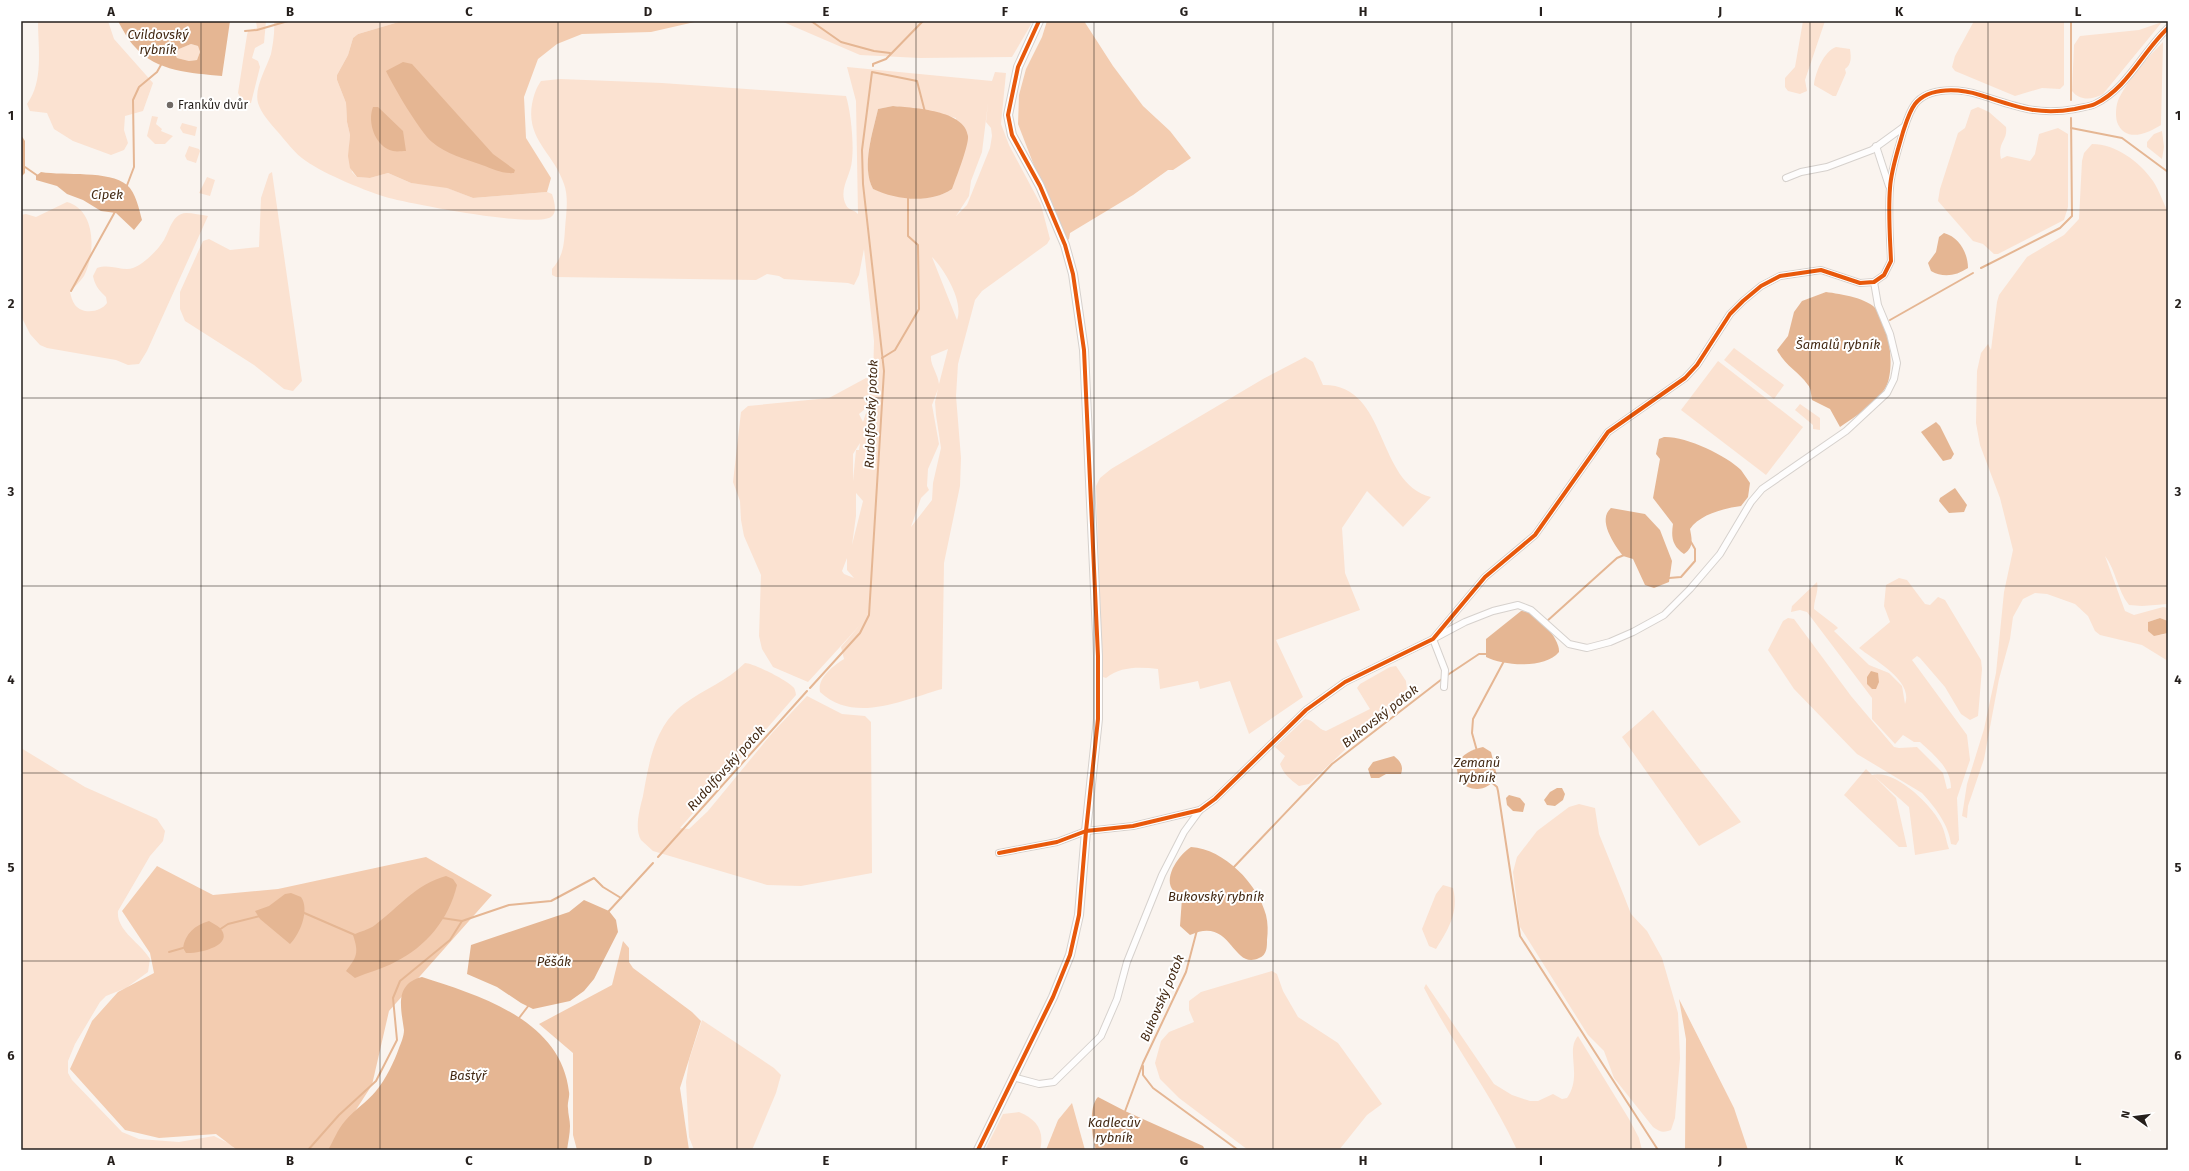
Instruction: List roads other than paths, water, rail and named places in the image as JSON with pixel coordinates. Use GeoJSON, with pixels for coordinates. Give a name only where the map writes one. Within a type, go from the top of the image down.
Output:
{"type":"FeatureCollection","features":[{"type":"Feature","properties":{"kind":"street"},"geometry":{"type":"LineString","coordinates":[[978,1150],[1053,997],[1070,955],[1079,916],[1098,719],[1097,641],[1084,350],[1073,274],[1066,245],[1040,186],[1012,135],[1008,115],[1018,67],[1039,21]]}},
{"type":"Feature","properties":{"kind":"street"},"geometry":{"type":"LineString","coordinates":[[1433,639],[1485,577],[1535,535],[1608,432],[1685,378],[1697,365],[1730,314],[1761,286],[1780,276],[1821,270],[1860,283],[1874,282],[1884,275],[1890,261],[1890,188],[1905,126],[1915,104],[1922,98],[1942,91],[1955,90],[1979,95],[2012,107],[2034,112],[2062,111],[2094,105],[2106,98],[2118,87],[2158,37],[2168,28]]}},
{"type":"Feature","properties":{"kind":"street"},"geometry":{"type":"LineString","coordinates":[[1786,178],[1801,172],[1827,167],[1872,150],[1905,126]]}},
{"type":"Feature","properties":{"kind":"street"},"geometry":{"type":"LineString","coordinates":[[1876,146],[1890,188]]}},
{"type":"Feature","properties":{"kind":"street"},"geometry":{"type":"LineString","coordinates":[[1013,1077],[1039,1084],[1054,1082],[1101,1036],[1117,999],[1126,962],[1162,875],[1184,832],[1200,810],[1215,799],[1306,710],[1345,682],[1433,639],[1464,622],[1518,605],[1531,610],[1569,644],[1587,648],[1610,642],[1664,615],[1720,554],[1751,502],[1762,489],[1846,431],[1887,393],[1894,379],[1897,363],[1890,334],[1878,305],[1874,282]]}},
{"type":"Feature","properties":{"kind":"street"},"geometry":{"type":"LineString","coordinates":[[1433,639],[1445,671],[1444,685]]}},
{"type":"Feature","properties":{"kind":"street"},"geometry":{"type":"LineString","coordinates":[[999,854],[1057,842],[1086,831],[1132,826],[1200,810]]}},
{"type":"Feature","properties":{"kind":"water","name":"Cvildovský rybník"},"geometry":{"type":"Polygon","coordinates":[[[118,21],[230,21],[222,76],[175,70],[154,62],[132,44],[118,21]],[[191,44],[179,49],[175,54],[177,58],[189,61],[197,60],[200,52],[198,46],[191,44]]]}},
{"type":"Feature","properties":{"kind":"water"},"geometry":{"type":"Polygon","coordinates":[[[403,62],[412,64],[493,154],[515,170],[514,173],[498,171],[449,153],[437,146],[427,137],[400,97],[386,71],[403,62]]]}},
{"type":"Feature","properties":{"kind":"water"},"geometry":{"type":"Polygon","coordinates":[[[893,106],[937,112],[958,121],[965,127],[968,140],[952,189],[934,197],[913,199],[892,196],[873,189],[868,170],[868,160],[873,128],[878,109],[893,106]]]}},
{"type":"Feature","properties":{"kind":"water"},"geometry":{"type":"Polygon","coordinates":[[[373,107],[378,107],[403,131],[406,151],[395,151],[387,149],[381,145],[372,126],[371,113],[373,107]]]}},
{"type":"Feature","properties":{"kind":"water"},"geometry":{"type":"Polygon","coordinates":[[[21,135],[25,141],[25,173],[21,177],[21,135]]]}},
{"type":"Feature","properties":{"kind":"water","name":"Cípek"},"geometry":{"type":"Polygon","coordinates":[[[41,172],[98,175],[119,180],[127,185],[133,192],[142,220],[134,230],[116,213],[101,211],[83,200],[67,194],[57,186],[36,180],[36,176],[41,172]]]}},
{"type":"Feature","properties":{"kind":"water"},"geometry":{"type":"Polygon","coordinates":[[[1944,233],[1954,238],[1962,246],[1964,251],[1968,262],[1968,268],[1959,273],[1940,275],[1931,271],[1928,263],[1936,252],[1939,237],[1944,233]]]}},
{"type":"Feature","properties":{"kind":"water","name":"Šamalů rybník"},"geometry":{"type":"Polygon","coordinates":[[[1826,292],[1854,297],[1873,306],[1877,310],[1885,326],[1890,348],[1890,370],[1886,387],[1877,399],[1840,427],[1830,409],[1812,400],[1809,386],[1784,361],[1777,350],[1788,336],[1794,312],[1802,301],[1826,292]]]}},
{"type":"Feature","properties":{"kind":"water"},"geometry":{"type":"Polygon","coordinates":[[[1936,422],[1940,426],[1954,454],[1951,459],[1943,461],[1921,432],[1936,422]]]}},
{"type":"Feature","properties":{"kind":"water"},"geometry":{"type":"Polygon","coordinates":[[[1664,437],[1694,443],[1726,458],[1741,470],[1750,483],[1748,497],[1741,506],[1727,508],[1712,513],[1694,524],[1690,529],[1692,540],[1691,546],[1684,554],[1677,548],[1673,541],[1673,524],[1653,498],[1660,459],[1656,454],[1659,439],[1664,437]]]}},
{"type":"Feature","properties":{"kind":"water"},"geometry":{"type":"Polygon","coordinates":[[[1955,488],[1967,505],[1964,512],[1949,513],[1939,501],[1940,498],[1955,488]]]}},
{"type":"Feature","properties":{"kind":"water"},"geometry":{"type":"Polygon","coordinates":[[[1611,508],[1645,514],[1660,530],[1672,561],[1669,582],[1654,588],[1645,585],[1633,559],[1623,556],[1608,532],[1606,519],[1607,513],[1611,508]]]}},
{"type":"Feature","properties":{"kind":"water"},"geometry":{"type":"Polygon","coordinates":[[[1521,611],[1533,615],[1546,626],[1558,646],[1559,652],[1553,657],[1544,661],[1524,664],[1513,664],[1486,657],[1486,639],[1521,611]]]}},
{"type":"Feature","properties":{"kind":"water"},"geometry":{"type":"Polygon","coordinates":[[[2160,618],[2168,621],[2168,633],[2154,636],[2148,631],[2148,622],[2160,618]]]}},
{"type":"Feature","properties":{"kind":"water"},"geometry":{"type":"Polygon","coordinates":[[[1871,671],[1878,673],[1879,682],[1876,689],[1872,689],[1867,684],[1867,677],[1871,671]]]}},
{"type":"Feature","properties":{"kind":"water","name":"Zemanů rybník"},"geometry":{"type":"Polygon","coordinates":[[[1483,747],[1491,752],[1497,776],[1484,788],[1473,789],[1463,784],[1459,780],[1456,765],[1458,761],[1467,753],[1483,747]]]}},
{"type":"Feature","properties":{"kind":"water"},"geometry":{"type":"Polygon","coordinates":[[[1394,756],[1401,764],[1401,774],[1386,774],[1379,778],[1371,778],[1368,769],[1373,762],[1394,756]]]}},
{"type":"Feature","properties":{"kind":"water"},"geometry":{"type":"Polygon","coordinates":[[[1557,788],[1562,788],[1565,794],[1563,800],[1555,806],[1547,805],[1544,800],[1550,792],[1557,788]]]}},
{"type":"Feature","properties":{"kind":"water"},"geometry":{"type":"Polygon","coordinates":[[[1509,795],[1520,798],[1525,804],[1523,812],[1513,811],[1507,805],[1506,798],[1509,795]]]}},
{"type":"Feature","properties":{"kind":"water","name":"Bukovský rybník"},"geometry":{"type":"Polygon","coordinates":[[[1191,847],[1203,849],[1216,854],[1227,861],[1238,870],[1256,892],[1266,915],[1268,934],[1267,948],[1262,957],[1250,960],[1243,957],[1223,937],[1215,932],[1204,931],[1190,935],[1180,926],[1182,898],[1172,889],[1170,878],[1174,865],[1191,847]]]}},
{"type":"Feature","properties":{"kind":"water"},"geometry":{"type":"Polygon","coordinates":[[[446,876],[453,879],[457,885],[442,920],[435,931],[426,940],[406,956],[380,969],[355,978],[346,971],[353,962],[356,954],[356,946],[353,935],[373,927],[408,897],[426,884],[446,876]]]}},
{"type":"Feature","properties":{"kind":"water"},"geometry":{"type":"Polygon","coordinates":[[[291,893],[301,897],[304,902],[304,915],[303,922],[294,940],[290,944],[260,919],[255,911],[269,906],[285,894],[291,893]]]}},
{"type":"Feature","properties":{"kind":"water","name":"Pěšák"},"geometry":{"type":"Polygon","coordinates":[[[584,900],[609,911],[616,920],[618,932],[594,979],[584,991],[570,1001],[533,1009],[497,987],[467,974],[471,945],[569,912],[584,900]]]}},
{"type":"Feature","properties":{"kind":"water"},"geometry":{"type":"Polygon","coordinates":[[[209,921],[220,928],[224,934],[223,940],[213,948],[198,952],[186,953],[183,948],[188,934],[199,925],[209,921]]]}},
{"type":"Feature","properties":{"kind":"water","name":"Baštýř"},"geometry":{"type":"Polygon","coordinates":[[[422,977],[469,993],[515,1015],[535,1029],[551,1046],[563,1067],[569,1092],[568,1106],[570,1129],[567,1150],[328,1150],[342,1124],[372,1095],[386,1076],[395,1059],[404,1035],[401,1005],[403,991],[413,980],[422,977]]]}},
{"type":"Feature","properties":{"kind":"water","name":"Kadlecův rybník"},"geometry":{"type":"Polygon","coordinates":[[[1098,1097],[1125,1111],[1203,1146],[1205,1150],[1096,1150],[1092,1131],[1092,1115],[1095,1102],[1098,1097]]]}},
{"type":"Feature","properties":{"kind":"waterway"},"geometry":{"type":"LineString","coordinates":[[245,31],[257,30],[288,21]]}},
{"type":"Feature","properties":{"kind":"waterway"},"geometry":{"type":"LineString","coordinates":[[811,21],[841,42],[874,51],[890,53]]}},
{"type":"Feature","properties":{"kind":"waterway","name":"Rudolfovský potok"},"geometry":{"type":"LineString","coordinates":[[873,66],[873,64],[886,59],[923,21]]}},
{"type":"Feature","properties":{"kind":"waterway","name":"Bukovský potok"},"geometry":{"type":"LineString","coordinates":[[2071,21],[2071,100]]}},
{"type":"Feature","properties":{"kind":"waterway"},"geometry":{"type":"LineString","coordinates":[[126,188],[134,167],[133,100],[139,87],[157,72],[162,63]]}},
{"type":"Feature","properties":{"kind":"waterway","name":"Rudolfovský potok"},"geometry":{"type":"LineString","coordinates":[[810,688],[860,633],[869,615],[884,371],[863,184],[862,150],[872,72],[917,81],[925,112]]}},
{"type":"Feature","properties":{"kind":"waterway","name":"Bukovský potok"},"geometry":{"type":"LineString","coordinates":[[1981,268],[2060,228],[2072,216],[2071,118]]}},
{"type":"Feature","properties":{"kind":"waterway"},"geometry":{"type":"LineString","coordinates":[[2071,128],[2122,138],[2168,172]]}},
{"type":"Feature","properties":{"kind":"waterway"},"geometry":{"type":"LineString","coordinates":[[25,167],[38,176]]}},
{"type":"Feature","properties":{"kind":"waterway"},"geometry":{"type":"LineString","coordinates":[[882,358],[895,350],[919,309],[918,245],[908,236],[908,197]]}},
{"type":"Feature","properties":{"kind":"waterway"},"geometry":{"type":"LineString","coordinates":[[71,291],[116,210]]}},
{"type":"Feature","properties":{"kind":"waterway","name":"Bukovský potok"},"geometry":{"type":"LineString","coordinates":[[1890,320],[1973,273]]}},
{"type":"Feature","properties":{"kind":"waterway","name":"Bukovský potok"},"geometry":{"type":"LineString","coordinates":[[1669,578],[1681,577],[1695,561],[1695,549],[1691,542]]}},
{"type":"Feature","properties":{"kind":"waterway","name":"Bukovský potok"},"geometry":{"type":"LineString","coordinates":[[1546,622],[1617,558],[1624,555]]}},
{"type":"Feature","properties":{"kind":"waterway","name":"Bukovský potok"},"geometry":{"type":"LineString","coordinates":[[1446,676],[1479,654],[1487,654]]}},
{"type":"Feature","properties":{"kind":"waterway"},"geometry":{"type":"LineString","coordinates":[[1477,751],[1472,733],[1473,719],[1504,661]]}},
{"type":"Feature","properties":{"kind":"waterway","name":"Bukovský potok"},"geometry":{"type":"LineString","coordinates":[[1233,868],[1332,764],[1442,679]]}},
{"type":"Feature","properties":{"kind":"waterway","name":"Rudolfovský potok"},"geometry":{"type":"LineString","coordinates":[[658,857],[807,691]]}},
{"type":"Feature","properties":{"kind":"waterway"},"geometry":{"type":"LineString","coordinates":[[1490,781],[1497,787],[1498,791],[1520,936],[1658,1150]]}},
{"type":"Feature","properties":{"kind":"waterway","name":"Rudolfovský potok"},"geometry":{"type":"LineString","coordinates":[[608,912],[653,863]]}},
{"type":"Feature","properties":{"kind":"waterway"},"geometry":{"type":"LineString","coordinates":[[308,1150],[339,1115],[376,1081],[397,1040],[393,998],[400,981],[450,940],[462,921],[509,905],[551,901],[594,878],[603,887],[621,898]]}},
{"type":"Feature","properties":{"kind":"waterway"},"geometry":{"type":"LineString","coordinates":[[302,912],[355,935]]}},
{"type":"Feature","properties":{"kind":"waterway"},"geometry":{"type":"LineString","coordinates":[[219,930],[228,924],[260,916]]}},
{"type":"Feature","properties":{"kind":"waterway"},"geometry":{"type":"LineString","coordinates":[[442,918],[462,921]]}},
{"type":"Feature","properties":{"kind":"waterway","name":"Bukovský potok"},"geometry":{"type":"LineString","coordinates":[[1124,1114],[1143,1063],[1186,972],[1197,930]]}},
{"type":"Feature","properties":{"kind":"waterway"},"geometry":{"type":"LineString","coordinates":[[169,952],[183,948]]}},
{"type":"Feature","properties":{"kind":"waterway","name":"Rudolfovský potok"},"geometry":{"type":"LineString","coordinates":[[519,1018],[529,1005]]}},
{"type":"Feature","properties":{"kind":"waterway"},"geometry":{"type":"LineString","coordinates":[[1143,1066],[1143,1075],[1153,1088],[1238,1150]]}},
{"type":"Feature","properties":{"kind":"place","name":"Frankův dvůr"},"geometry":{"type":"Point","coordinates":[170,105]}}]}
